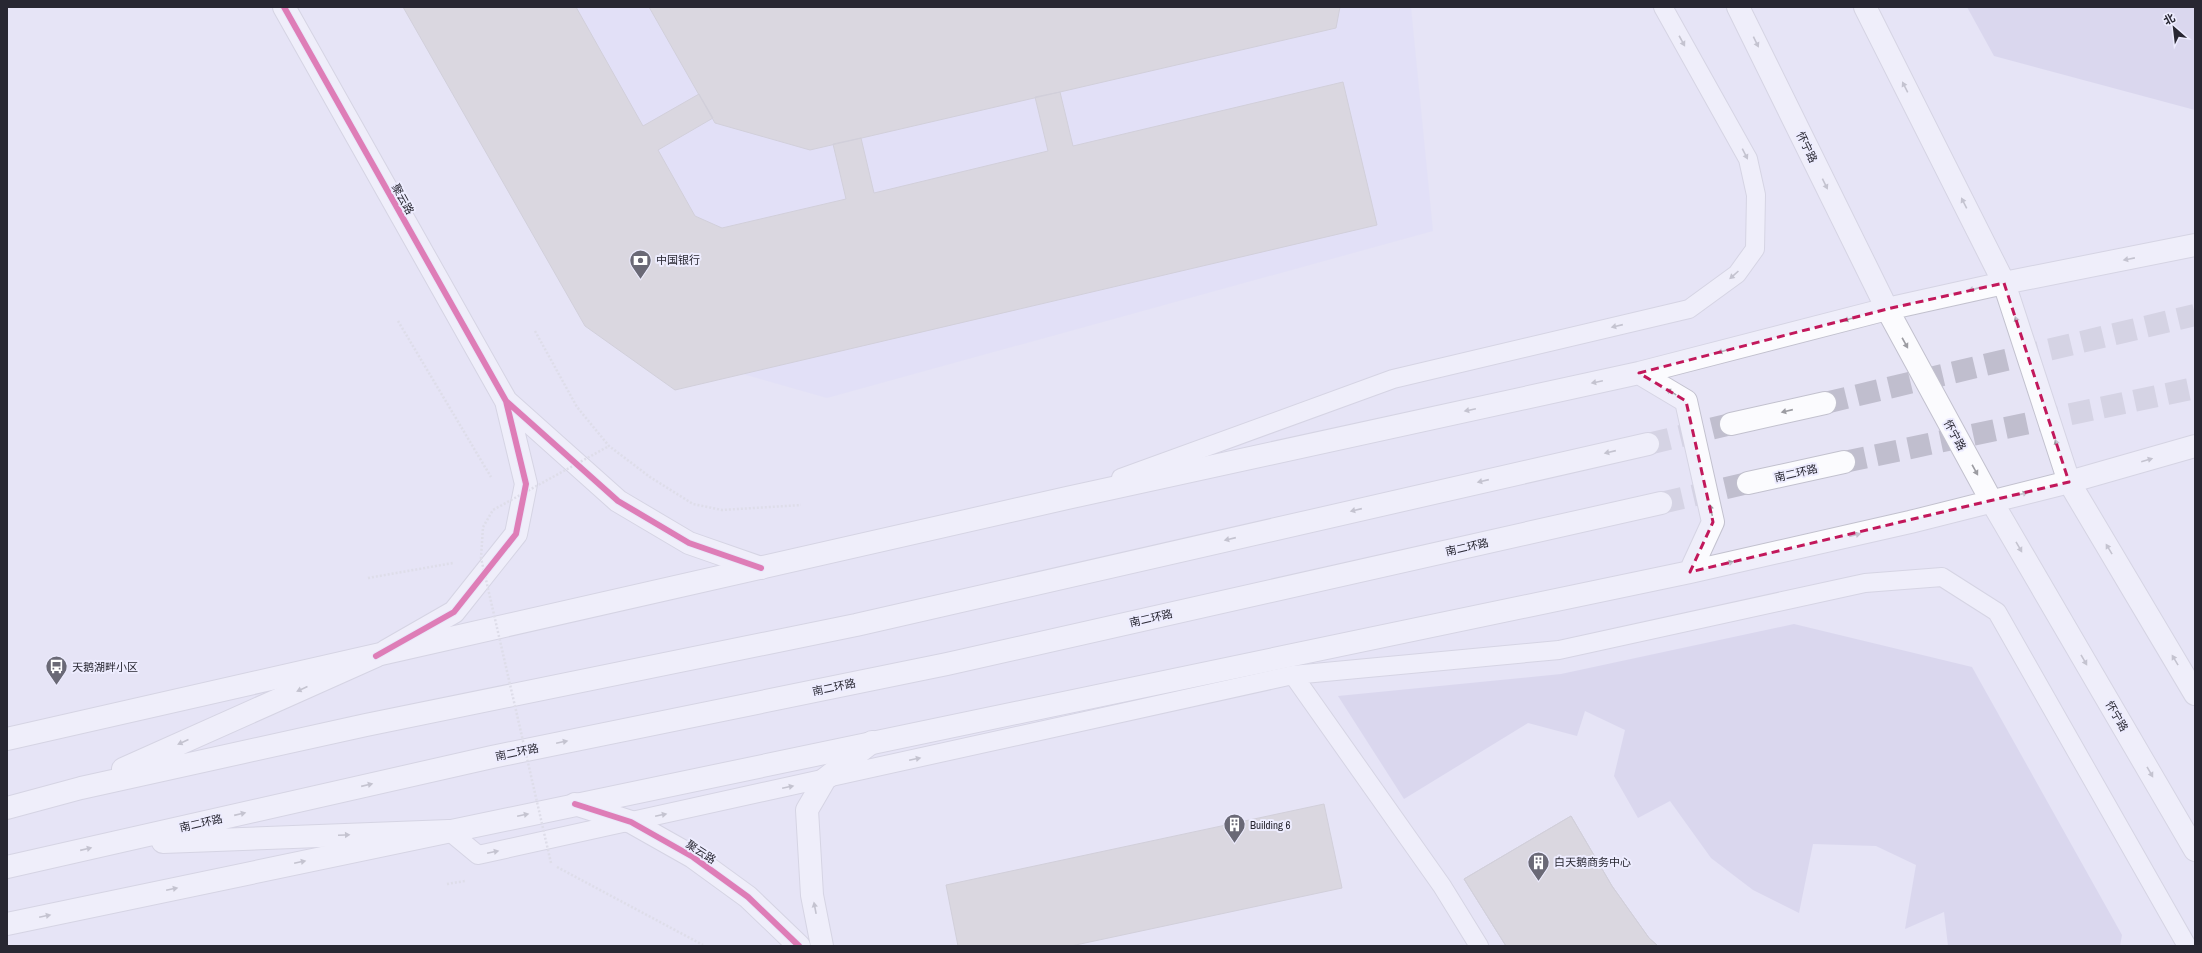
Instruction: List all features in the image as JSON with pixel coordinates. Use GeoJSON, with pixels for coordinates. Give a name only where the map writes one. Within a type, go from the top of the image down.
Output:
{"type":"FeatureCollection","features":[{"type":"Feature","properties":{"kind":"main road","name":"聚云路"},"geometry":{"type":"LineString","coordinates":[[284,7],[506,402]]}},
{"type":"Feature","properties":{"kind":"main road","name":"怀宁路"},"geometry":{"type":"LineString","coordinates":[[1738,7],[1887,309],[1992,502],[2195,850]]}},
{"type":"Feature","properties":{"kind":"main road"},"geometry":{"type":"LineString","coordinates":[[1865,7],[2004,283],[2069,482],[2195,694]]}},
{"type":"Feature","properties":{"kind":"main road"},"geometry":{"type":"LineString","coordinates":[[2158,254],[2195,240]]}},
{"type":"Feature","properties":{"kind":"main road"},"geometry":{"type":"LineString","coordinates":[[7,739],[1067,498],[1639,373],[1887,309],[2004,283],[2158,254],[2195,245]]}},
{"type":"Feature","properties":{"kind":"main road"},"geometry":{"type":"LineString","coordinates":[[1639,373],[1686,401],[1713,522],[1690,572]]}},
{"type":"Feature","properties":{"kind":"main road"},"geometry":{"type":"LineString","coordinates":[[506,402],[618,501],[690,543],[761,568]]}},
{"type":"Feature","properties":{"kind":"main road"},"geometry":{"type":"LineString","coordinates":[[81,788],[376,656],[454,612],[516,534],[526,484],[506,402]]}},
{"type":"Feature","properties":{"kind":"main road"},"geometry":{"type":"LineString","coordinates":[[1731,424],[1825,403]]}},
{"type":"Feature","properties":{"kind":"main road"},"geometry":{"type":"LineString","coordinates":[[9,807],[81,788],[366,725],[856,625],[1648,444]]}},
{"type":"Feature","properties":{"kind":"main road"},"geometry":{"type":"LineString","coordinates":[[7,924],[1690,572],[1992,502],[2195,446]]}},
{"type":"Feature","properties":{"kind":"main road","name":"南二环路"},"geometry":{"type":"LineString","coordinates":[[1748,483],[1844,462]]}},
{"type":"Feature","properties":{"kind":"main road","name":"南二环路"},"geometry":{"type":"LineString","coordinates":[[7,867],[492,757],[947,664],[1661,503]]}},
{"type":"Feature","properties":{"kind":"main road"},"geometry":{"type":"LineString","coordinates":[[822,946],[812,895],[807,810],[825,779],[872,742]]}},
{"type":"Feature","properties":{"kind":"main road","name":"聚云路"},"geometry":{"type":"LineString","coordinates":[[575,804],[630,822],[692,857],[748,897],[799,946]]}},
{"type":"Feature","properties":{"kind":"main road"},"geometry":{"type":"LineString","coordinates":[[109,844],[449,831]]}},
{"type":"Feature","properties":{"kind":"main road"},"geometry":{"type":"LineString","coordinates":[[7,875],[56,856]]}},
{"type":"Feature","properties":{"kind":"lane"},"geometry":{"type":"LineString","coordinates":[[1067,498],[1394,380],[1689,309],[1737,274],[1755,248],[1756,195],[1748,159],[1663,7]]}},
{"type":"Feature","properties":{"kind":"lane"},"geometry":{"type":"LineString","coordinates":[[449,831],[478,855],[1293,676],[1559,650],[1865,583],[1942,577],[1997,612],[2187,946]]}},
{"type":"Feature","properties":{"kind":"lane"},"geometry":{"type":"LineString","coordinates":[[1293,676],[1442,886],[1478,946]]}},
{"type":"Feature","properties":{"kind":"path"},"geometry":{"type":"LineString","coordinates":[[398,321],[495,483]]}},
{"type":"Feature","properties":{"kind":"path"},"geometry":{"type":"LineString","coordinates":[[535,331],[577,407],[609,446],[650,478],[692,504],[722,510],[801,505]]}},
{"type":"Feature","properties":{"kind":"path"},"geometry":{"type":"LineString","coordinates":[[609,446],[493,510],[483,526],[481,558],[551,863],[703,945]]}},
{"type":"Feature","properties":{"kind":"path"},"geometry":{"type":"LineString","coordinates":[[503,496],[507,503]]}},
{"type":"Feature","properties":{"kind":"path"},"geometry":{"type":"LineString","coordinates":[[474,560],[481,558]]}},
{"type":"Feature","properties":{"kind":"path"},"geometry":{"type":"LineString","coordinates":[[368,578],[459,562]]}},
{"type":"Feature","properties":{"kind":"highlighted area"},"geometry":{"type":"Polygon","coordinates":[[[2004,283],[2069,482],[1690,572],[1713,522],[1686,401],[1639,373],[1887,309],[2004,283]]]}},
{"type":"Feature","properties":{"kind":"shaded area"},"geometry":{"type":"Polygon","coordinates":[[[440,7],[1411,7],[1433,231],[827,398],[624,340],[440,7]]]}},
{"type":"Feature","properties":{"kind":"shaded area"},"geometry":{"type":"Polygon","coordinates":[[[1967,7],[2195,7],[2195,110],[1994,56],[1967,7]]]}},
{"type":"Feature","properties":{"kind":"shaded area"},"geometry":{"type":"Polygon","coordinates":[[[1794,624],[1972,667],[2122,935],[2120,946],[1948,946],[1944,912],[1905,929],[1916,865],[1876,846],[1813,844],[1799,913],[1753,890],[1711,858],[1670,801],[1638,818],[1614,776],[1625,730],[1585,711],[1577,736],[1528,723],[1404,799],[1338,696],[1561,674],[1794,624]]]}},
{"type":"Feature","properties":{"kind":"building"},"geometry":{"type":"Polygon","coordinates":[[[403,7],[576,7],[643,126],[699,94],[713,118],[658,150],[695,216],[722,228],[846,199],[833,144],[861,138],[874,193],[1048,151],[1035,97],[1060,92],[1073,146],[1343,82],[1377,225],[675,390],[585,326],[403,7]]]}},
{"type":"Feature","properties":{"kind":"building"},"geometry":{"type":"Polygon","coordinates":[[[649,7],[1340,7],[1336,28],[810,150],[715,123],[649,7]]]}},
{"type":"Feature","properties":{"kind":"building","name":"Building 6"},"geometry":{"type":"Polygon","coordinates":[[[1324,804],[1342,888],[1071,946],[958,946],[946,885],[1324,804]]]}},
{"type":"Feature","properties":{"kind":"building","name":"白天鹅商务中心"},"geometry":{"type":"Polygon","coordinates":[[[1571,816],[1612,886],[1649,938],[1658,946],[1506,946],[1464,879],[1571,816]]]}},
{"type":"Feature","properties":{"kind":"building","name":"白天鹅商务中心"},"geometry":{"type":"Polygon","coordinates":[[[1571,816],[1612,886],[1649,938],[1658,946],[1506,946],[1464,879],[1571,816]]]}},
{"type":"Feature","properties":{"kind":"tunnel"},"geometry":{"type":"LineString","coordinates":[[1825,403],[2195,315]]}},
{"type":"Feature","properties":{"kind":"tunnel"},"geometry":{"type":"LineString","coordinates":[[1844,462],[2195,388]]}},
{"type":"Feature","properties":{"kind":"tunnel"},"geometry":{"type":"LineString","coordinates":[[1648,444],[1731,424]]}},
{"type":"Feature","properties":{"kind":"tunnel"},"geometry":{"type":"LineString","coordinates":[[1661,503],[1748,483]]}},
{"type":"Feature","properties":{"kind":"cycle path"},"geometry":{"type":"LineString","coordinates":[[284,7],[506,401]]}},
{"type":"Feature","properties":{"kind":"cycle path"},"geometry":{"type":"LineString","coordinates":[[376,656],[454,612],[516,534],[526,484],[506,401],[618,501],[689,543],[761,568]]}},
{"type":"Feature","properties":{"kind":"cycle path"},"geometry":{"type":"LineString","coordinates":[[575,804],[631,822],[693,857],[748,897],[799,946]]}},
{"type":"Feature","properties":{"kind":"place","name":"中国银行"},"geometry":{"type":"Point","coordinates":[641,280]}},
{"type":"Feature","properties":{"kind":"place","name":"天鹅湖畔小区"},"geometry":{"type":"Point","coordinates":[56,686]}},
{"type":"Feature","properties":{"kind":"place","name":"Building 6"},"geometry":{"type":"Point","coordinates":[1234,844]}},
{"type":"Feature","properties":{"kind":"place","name":"白天鹅商务中心"},"geometry":{"type":"Point","coordinates":[1538,882]}}]}
